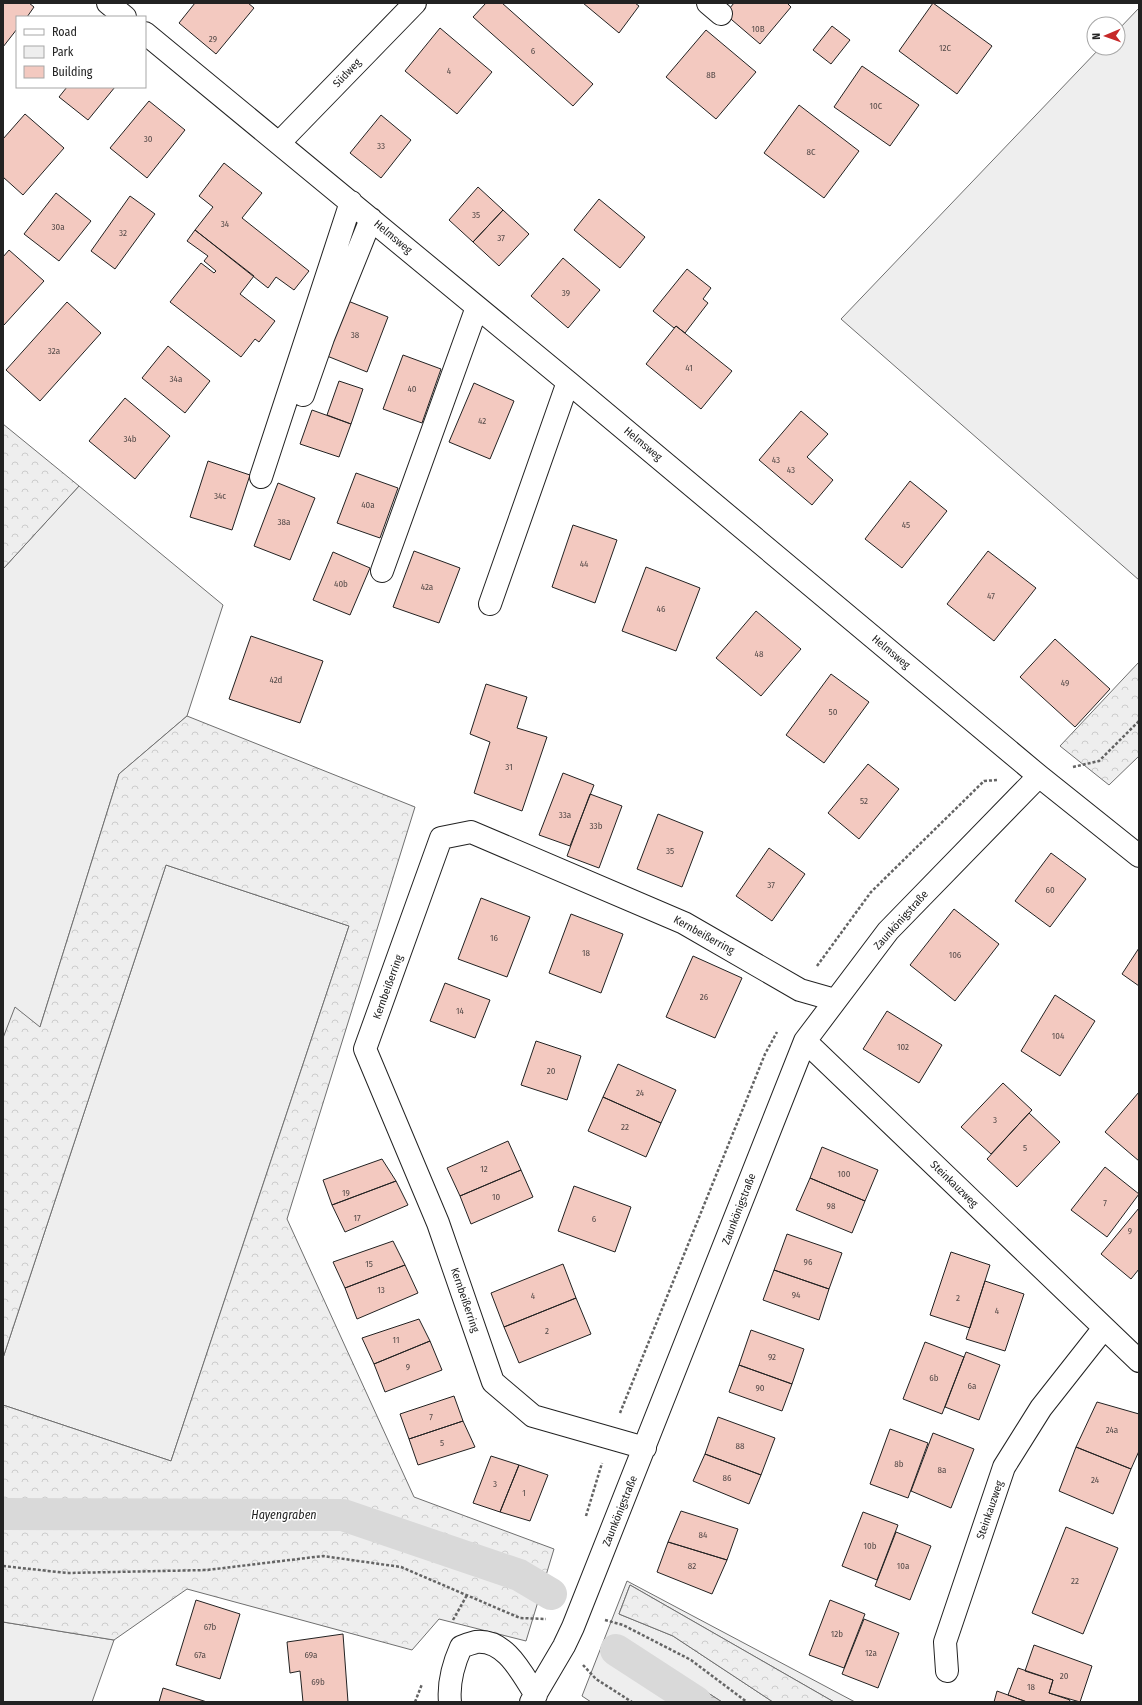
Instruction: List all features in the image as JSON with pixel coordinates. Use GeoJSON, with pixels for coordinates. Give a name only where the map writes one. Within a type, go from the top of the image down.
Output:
{"type":"FeatureCollection","features":[{"type":"Feature","properties":{"kind":"street"},"geometry":{"type":"LineString","coordinates":[[108,3],[124,16]]}},
{"type":"Feature","properties":{"kind":"street","name":"Südweg"},"geometry":{"type":"LineString","coordinates":[[279,143],[415,3]]}},
{"type":"Feature","properties":{"kind":"street","name":"Helmsweg"},"geometry":{"type":"LineString","coordinates":[[146,34],[568,382],[1039,776],[1139,856]]}},
{"type":"Feature","properties":{"kind":"street"},"geometry":{"type":"LineString","coordinates":[[261,477],[351,202]]}},
{"type":"Feature","properties":{"kind":"street"},"geometry":{"type":"LineString","coordinates":[[281,459],[323,338],[371,219]]}},
{"type":"Feature","properties":{"kind":"street"},"geometry":{"type":"LineString","coordinates":[[382,571],[477,307]]}},
{"type":"Feature","properties":{"kind":"street"},"geometry":{"type":"LineString","coordinates":[[490,604],[568,382]]}},
{"type":"Feature","properties":{"kind":"street","name":"Zaunkönigstraße"},"geometry":{"type":"LineString","coordinates":[[533,1698],[569,1637],[805,1041],[888,931],[1039,776]]}},
{"type":"Feature","properties":{"kind":"street","name":"Kernbeißerring"},"geometry":{"type":"LineString","coordinates":[[645,1448],[533,1416],[493,1382],[438,1223],[365,1049],[441,838],[471,832],[684,922],[800,990],[835,1000]]}},
{"type":"Feature","properties":{"kind":"street","name":"Steinkauzweg"},"geometry":{"type":"LineString","coordinates":[[805,1041],[1139,1361]]}},
{"type":"Feature","properties":{"kind":"street","name":"Steinkauzweg"},"geometry":{"type":"LineString","coordinates":[[947,1671],[945,1642],[1004,1467],[1041,1408],[1104,1328]]}},
{"type":"Feature","properties":{"kind":"street"},"geometry":{"type":"LineString","coordinates":[[450,1702],[449,1692],[452,1665],[462,1647],[477,1642],[493,1644],[512,1659],[533,1698]]}},
{"type":"Feature","properties":{"kind":"path"},"geometry":{"type":"LineString","coordinates":[[1039,776],[1099,760],[1139,721]]}},
{"type":"Feature","properties":{"kind":"path"},"geometry":{"type":"LineString","coordinates":[[3,1566],[67,1573],[207,1570],[323,1556],[401,1567],[520,1618],[554,1619],[569,1637],[596,1679],[632,1702]]}},
{"type":"Feature","properties":{"kind":"path"},"geometry":{"type":"LineString","coordinates":[[569,1637],[606,1620],[623,1625],[691,1660],[747,1702]]}},
{"type":"Feature","properties":{"kind":"green space"},"geometry":{"type":"Polygon","coordinates":[[[1139,8],[1139,580],[841,319],[1092,56],[1126,56],[1126,22],[1139,8]]]}},
{"type":"Feature","properties":{"kind":"green space"},"geometry":{"type":"Polygon","coordinates":[[[3,424],[79,486],[3,569],[3,424]]]}},
{"type":"Feature","properties":{"kind":"green space"},"geometry":{"type":"Polygon","coordinates":[[[79,486],[223,605],[187,716],[119,774],[40,1027],[3,1038],[3,569],[79,486]]]}},
{"type":"Feature","properties":{"kind":"green space"},"geometry":{"type":"Polygon","coordinates":[[[1139,662],[1139,756],[1109,785],[1060,746],[1139,662]]]}},
{"type":"Feature","properties":{"kind":"green space"},"geometry":{"type":"Polygon","coordinates":[[[187,716],[415,807],[287,1219],[414,1497],[554,1549],[526,1641],[439,1619],[412,1650],[187,1589],[114,1640],[3,1622],[3,1405],[171,1461],[349,926],[166,865],[3,1358],[3,1038],[15,1007],[40,1027],[119,774],[187,716]]]}},
{"type":"Feature","properties":{"kind":"green space"},"geometry":{"type":"Polygon","coordinates":[[[166,865],[349,926],[171,1461],[3,1405],[3,1358],[166,865]]]}},
{"type":"Feature","properties":{"kind":"green space"},"geometry":{"type":"Polygon","coordinates":[[[627,1581],[855,1702],[834,1702],[630,1585],[619,1614],[673,1636],[773,1702],[722,1702],[682,1676],[633,1658],[632,1666],[643,1676],[651,1680],[679,1702],[591,1702],[582,1696],[627,1581]]]}},
{"type":"Feature","properties":{"kind":"green space"},"geometry":{"type":"Polygon","coordinates":[[[630,1585],[834,1702],[773,1702],[673,1636],[619,1614],[630,1585]]]}},
{"type":"Feature","properties":{"kind":"green space"},"geometry":{"type":"Polygon","coordinates":[[[3,1622],[114,1640],[92,1702],[3,1702],[3,1622]]]}},
{"type":"Feature","properties":{"kind":"shaded area"},"geometry":{"type":"Polygon","coordinates":[[[633,1658],[682,1676],[722,1702],[679,1702],[651,1680],[643,1676],[632,1666],[633,1658]]]}},
{"type":"Feature","properties":{"kind":"building"},"geometry":{"type":"Polygon","coordinates":[[[3,3],[29,3],[34,7],[28,16],[16,16],[16,30],[3,47],[3,3]]]}},
{"type":"Feature","properties":{"kind":"building"},"geometry":{"type":"Polygon","coordinates":[[[195,3],[248,3],[254,8],[216,54],[179,23],[195,3]]]}},
{"type":"Feature","properties":{"kind":"building"},"geometry":{"type":"Polygon","coordinates":[[[486,3],[502,3],[593,84],[573,106],[473,17],[486,3]]]}},
{"type":"Feature","properties":{"kind":"building"},"geometry":{"type":"Polygon","coordinates":[[[583,3],[635,3],[639,6],[619,33],[583,3]]]}},
{"type":"Feature","properties":{"kind":"building"},"geometry":{"type":"Polygon","coordinates":[[[734,3],[787,3],[791,7],[760,44],[725,14],[734,3]]]}},
{"type":"Feature","properties":{"kind":"building"},"geometry":{"type":"Polygon","coordinates":[[[933,3],[992,46],[957,94],[899,51],[933,3]]]}},
{"type":"Feature","properties":{"kind":"building"},"geometry":{"type":"Polygon","coordinates":[[[832,26],[850,40],[831,64],[813,50],[832,26]]]}},
{"type":"Feature","properties":{"kind":"building"},"geometry":{"type":"Polygon","coordinates":[[[440,28],[492,72],[457,114],[405,71],[440,28]]]}},
{"type":"Feature","properties":{"kind":"building"},"geometry":{"type":"Polygon","coordinates":[[[706,30],[756,72],[716,119],[666,77],[706,30]]]}},
{"type":"Feature","properties":{"kind":"building"},"geometry":{"type":"Polygon","coordinates":[[[862,66],[919,105],[890,146],[834,107],[862,66]]]}},
{"type":"Feature","properties":{"kind":"building"},"geometry":{"type":"Polygon","coordinates":[[[66,88],[114,88],[88,120],[59,97],[66,88]]]}},
{"type":"Feature","properties":{"kind":"building"},"geometry":{"type":"Polygon","coordinates":[[[149,101],[185,130],[147,178],[110,148],[149,101]]]}},
{"type":"Feature","properties":{"kind":"building"},"geometry":{"type":"Polygon","coordinates":[[[799,105],[859,151],[824,198],[764,153],[799,105]]]}},
{"type":"Feature","properties":{"kind":"building"},"geometry":{"type":"Polygon","coordinates":[[[25,114],[64,148],[23,195],[3,177],[3,139],[25,114]]]}},
{"type":"Feature","properties":{"kind":"building"},"geometry":{"type":"Polygon","coordinates":[[[381,115],[411,140],[381,178],[350,153],[381,115]]]}},
{"type":"Feature","properties":{"kind":"building"},"geometry":{"type":"Polygon","coordinates":[[[224,163],[262,193],[242,218],[309,271],[294,290],[276,277],[268,288],[195,230],[213,207],[199,196],[224,163]]]}},
{"type":"Feature","properties":{"kind":"building"},"geometry":{"type":"Polygon","coordinates":[[[478,187],[503,210],[473,242],[449,220],[478,187]]]}},
{"type":"Feature","properties":{"kind":"building"},"geometry":{"type":"Polygon","coordinates":[[[56,193],[91,221],[59,261],[24,234],[56,193]]]}},
{"type":"Feature","properties":{"kind":"building"},"geometry":{"type":"Polygon","coordinates":[[[130,196],[155,214],[115,269],[91,251],[130,196]]]}},
{"type":"Feature","properties":{"kind":"building"},"geometry":{"type":"Polygon","coordinates":[[[599,199],[645,237],[620,268],[574,230],[599,199]]]}},
{"type":"Feature","properties":{"kind":"building"},"geometry":{"type":"Polygon","coordinates":[[[503,210],[529,234],[499,266],[473,242],[503,210]]]}},
{"type":"Feature","properties":{"kind":"building"},"geometry":{"type":"Polygon","coordinates":[[[195,230],[254,276],[240,294],[275,321],[259,342],[255,339],[241,357],[170,302],[201,263],[214,273],[216,271],[204,261],[208,256],[187,241],[195,230]]]}},
{"type":"Feature","properties":{"kind":"building"},"geometry":{"type":"Polygon","coordinates":[[[9,250],[44,281],[4,325],[3,257],[9,250]]]}},
{"type":"Feature","properties":{"kind":"building"},"geometry":{"type":"Polygon","coordinates":[[[563,258],[600,290],[568,328],[531,296],[563,258]]]}},
{"type":"Feature","properties":{"kind":"building"},"geometry":{"type":"Polygon","coordinates":[[[687,269],[711,288],[703,299],[708,303],[685,333],[676,326],[674,328],[653,311],[687,269]]]}},
{"type":"Feature","properties":{"kind":"building"},"geometry":{"type":"Polygon","coordinates":[[[343,299],[388,317],[367,372],[322,354],[343,299]]]}},
{"type":"Feature","properties":{"kind":"building"},"geometry":{"type":"Polygon","coordinates":[[[67,302],[101,333],[40,401],[6,370],[67,302]]]}},
{"type":"Feature","properties":{"kind":"building"},"geometry":{"type":"Polygon","coordinates":[[[676,326],[732,371],[701,409],[646,364],[676,326]]]}},
{"type":"Feature","properties":{"kind":"building"},"geometry":{"type":"Polygon","coordinates":[[[168,346],[210,381],[185,413],[142,378],[168,346]]]}},
{"type":"Feature","properties":{"kind":"building"},"geometry":{"type":"Polygon","coordinates":[[[403,355],[441,369],[422,423],[383,409],[403,355]]]}},
{"type":"Feature","properties":{"kind":"building"},"geometry":{"type":"Polygon","coordinates":[[[339,381],[363,389],[351,424],[327,415],[339,381]]]}},
{"type":"Feature","properties":{"kind":"building"},"geometry":{"type":"Polygon","coordinates":[[[474,383],[514,401],[490,459],[449,442],[474,383]]]}},
{"type":"Feature","properties":{"kind":"building"},"geometry":{"type":"Polygon","coordinates":[[[125,398],[170,436],[135,479],[89,441],[125,398]]]}},
{"type":"Feature","properties":{"kind":"building"},"geometry":{"type":"Polygon","coordinates":[[[312,410],[351,424],[339,457],[300,444],[312,410]]]}},
{"type":"Feature","properties":{"kind":"building"},"geometry":{"type":"Polygon","coordinates":[[[801,411],[828,434],[807,457],[833,480],[812,505],[759,460],[801,411]]]}},
{"type":"Feature","properties":{"kind":"building"},"geometry":{"type":"Polygon","coordinates":[[[208,461],[250,475],[232,530],[190,517],[208,461]]]}},
{"type":"Feature","properties":{"kind":"building"},"geometry":{"type":"Polygon","coordinates":[[[356,473],[398,488],[380,538],[337,523],[356,473]]]}},
{"type":"Feature","properties":{"kind":"building"},"geometry":{"type":"Polygon","coordinates":[[[910,481],[947,511],[902,568],[865,539],[910,481]]]}},
{"type":"Feature","properties":{"kind":"building"},"geometry":{"type":"Polygon","coordinates":[[[278,483],[315,498],[290,560],[254,546],[278,483]]]}},
{"type":"Feature","properties":{"kind":"building"},"geometry":{"type":"Polygon","coordinates":[[[573,525],[617,540],[595,603],[552,587],[573,525]]]}},
{"type":"Feature","properties":{"kind":"building"},"geometry":{"type":"Polygon","coordinates":[[[414,551],[460,568],[439,623],[393,607],[414,551]]]}},
{"type":"Feature","properties":{"kind":"building"},"geometry":{"type":"Polygon","coordinates":[[[988,551],[1036,588],[994,641],[947,604],[988,551]]]}},
{"type":"Feature","properties":{"kind":"building"},"geometry":{"type":"Polygon","coordinates":[[[333,552],[370,568],[350,615],[313,600],[333,552]]]}},
{"type":"Feature","properties":{"kind":"building"},"geometry":{"type":"Polygon","coordinates":[[[646,567],[700,588],[676,651],[622,631],[646,567]]]}},
{"type":"Feature","properties":{"kind":"building"},"geometry":{"type":"Polygon","coordinates":[[[756,611],[801,649],[761,696],[716,658],[756,611]]]}},
{"type":"Feature","properties":{"kind":"building"},"geometry":{"type":"Polygon","coordinates":[[[251,636],[323,661],[300,723],[229,699],[251,636]]]}},
{"type":"Feature","properties":{"kind":"building"},"geometry":{"type":"Polygon","coordinates":[[[1055,639],[1110,689],[1075,727],[1020,677],[1055,639]]]}},
{"type":"Feature","properties":{"kind":"building"},"geometry":{"type":"Polygon","coordinates":[[[831,674],[869,702],[824,763],[786,735],[831,674]]]}},
{"type":"Feature","properties":{"kind":"building"},"geometry":{"type":"Polygon","coordinates":[[[486,684],[527,697],[517,728],[547,737],[522,811],[474,793],[490,742],[470,734],[486,684]]]}},
{"type":"Feature","properties":{"kind":"building"},"geometry":{"type":"Polygon","coordinates":[[[868,764],[899,789],[859,839],[828,813],[868,764]]]}},
{"type":"Feature","properties":{"kind":"building"},"geometry":{"type":"Polygon","coordinates":[[[563,773],[594,785],[570,846],[539,835],[563,773]]]}},
{"type":"Feature","properties":{"kind":"building"},"geometry":{"type":"Polygon","coordinates":[[[590,794],[622,806],[599,868],[567,856],[590,794]]]}},
{"type":"Feature","properties":{"kind":"building"},"geometry":{"type":"Polygon","coordinates":[[[658,814],[703,832],[682,887],[637,869],[658,814]]]}},
{"type":"Feature","properties":{"kind":"building"},"geometry":{"type":"Polygon","coordinates":[[[769,848],[805,874],[772,921],[736,896],[769,848]]]}},
{"type":"Feature","properties":{"kind":"building"},"geometry":{"type":"Polygon","coordinates":[[[1051,853],[1086,879],[1050,927],[1015,901],[1051,853]]]}},
{"type":"Feature","properties":{"kind":"building"},"geometry":{"type":"Polygon","coordinates":[[[481,898],[530,917],[507,977],[458,959],[481,898]]]}},
{"type":"Feature","properties":{"kind":"building"},"geometry":{"type":"Polygon","coordinates":[[[954,909],[999,944],[955,1001],[910,965],[954,909]]]}},
{"type":"Feature","properties":{"kind":"building"},"geometry":{"type":"Polygon","coordinates":[[[571,914],[623,934],[601,993],[549,973],[571,914]]]}},
{"type":"Feature","properties":{"kind":"building"},"geometry":{"type":"Polygon","coordinates":[[[1139,948],[1139,986],[1122,974],[1139,948]]]}},
{"type":"Feature","properties":{"kind":"building"},"geometry":{"type":"Polygon","coordinates":[[[693,956],[742,978],[715,1038],[666,1017],[693,956]]]}},
{"type":"Feature","properties":{"kind":"building"},"geometry":{"type":"Polygon","coordinates":[[[445,983],[490,1000],[475,1038],[430,1021],[445,983]]]}},
{"type":"Feature","properties":{"kind":"building"},"geometry":{"type":"Polygon","coordinates":[[[1055,995],[1095,1021],[1060,1076],[1021,1051],[1055,995]]]}},
{"type":"Feature","properties":{"kind":"building"},"geometry":{"type":"Polygon","coordinates":[[[887,1011],[942,1045],[919,1083],[863,1049],[887,1011]]]}},
{"type":"Feature","properties":{"kind":"building"},"geometry":{"type":"Polygon","coordinates":[[[536,1041],[581,1056],[567,1100],[521,1085],[536,1041]]]}},
{"type":"Feature","properties":{"kind":"building"},"geometry":{"type":"Polygon","coordinates":[[[618,1064],[676,1090],[661,1123],[603,1097],[618,1064]]]}},
{"type":"Feature","properties":{"kind":"building"},"geometry":{"type":"Polygon","coordinates":[[[1003,1083],[1032,1110],[991,1154],[961,1127],[1003,1083]]]}},
{"type":"Feature","properties":{"kind":"building"},"geometry":{"type":"Polygon","coordinates":[[[1139,1092],[1139,1161],[1105,1132],[1139,1092]]]}},
{"type":"Feature","properties":{"kind":"building"},"geometry":{"type":"Polygon","coordinates":[[[603,1097],[661,1123],[646,1157],[588,1131],[603,1097]]]}},
{"type":"Feature","properties":{"kind":"building"},"geometry":{"type":"Polygon","coordinates":[[[1029,1113],[1060,1142],[1017,1187],[987,1159],[1029,1113]]]}},
{"type":"Feature","properties":{"kind":"building"},"geometry":{"type":"Polygon","coordinates":[[[508,1141],[521,1170],[460,1196],[447,1168],[508,1141]]]}},
{"type":"Feature","properties":{"kind":"building"},"geometry":{"type":"Polygon","coordinates":[[[822,1147],[878,1170],[865,1201],[810,1178],[822,1147]]]}},
{"type":"Feature","properties":{"kind":"building"},"geometry":{"type":"Polygon","coordinates":[[[382,1159],[396,1181],[332,1205],[323,1180],[382,1159]]]}},
{"type":"Feature","properties":{"kind":"building"},"geometry":{"type":"Polygon","coordinates":[[[1105,1167],[1139,1194],[1107,1237],[1071,1210],[1105,1167]]]}},
{"type":"Feature","properties":{"kind":"building"},"geometry":{"type":"Polygon","coordinates":[[[521,1170],[533,1197],[471,1224],[460,1196],[521,1170]]]}},
{"type":"Feature","properties":{"kind":"building"},"geometry":{"type":"Polygon","coordinates":[[[810,1178],[865,1201],[852,1233],[796,1210],[810,1178]]]}},
{"type":"Feature","properties":{"kind":"building"},"geometry":{"type":"Polygon","coordinates":[[[396,1181],[408,1205],[345,1232],[332,1205],[396,1181]]]}},
{"type":"Feature","properties":{"kind":"building"},"geometry":{"type":"Polygon","coordinates":[[[574,1186],[631,1207],[615,1252],[558,1231],[574,1186]]]}},
{"type":"Feature","properties":{"kind":"building"},"geometry":{"type":"Polygon","coordinates":[[[1139,1208],[1139,1269],[1131,1279],[1101,1254],[1139,1208]]]}},
{"type":"Feature","properties":{"kind":"building"},"geometry":{"type":"Polygon","coordinates":[[[787,1234],[842,1253],[829,1289],[774,1270],[787,1234]]]}},
{"type":"Feature","properties":{"kind":"building"},"geometry":{"type":"Polygon","coordinates":[[[393,1241],[405,1265],[345,1288],[333,1262],[393,1241]]]}},
{"type":"Feature","properties":{"kind":"building"},"geometry":{"type":"Polygon","coordinates":[[[951,1252],[990,1265],[970,1328],[930,1315],[951,1252]]]}},
{"type":"Feature","properties":{"kind":"building"},"geometry":{"type":"Polygon","coordinates":[[[563,1264],[576,1298],[504,1327],[491,1293],[563,1264]]]}},
{"type":"Feature","properties":{"kind":"building"},"geometry":{"type":"Polygon","coordinates":[[[405,1265],[418,1293],[357,1319],[345,1288],[405,1265]]]}},
{"type":"Feature","properties":{"kind":"building"},"geometry":{"type":"Polygon","coordinates":[[[774,1270],[829,1289],[819,1320],[763,1300],[774,1270]]]}},
{"type":"Feature","properties":{"kind":"building"},"geometry":{"type":"Polygon","coordinates":[[[985,1281],[1024,1294],[1005,1351],[966,1339],[985,1281]]]}},
{"type":"Feature","properties":{"kind":"building"},"geometry":{"type":"Polygon","coordinates":[[[576,1298],[591,1334],[519,1363],[504,1327],[576,1298]]]}},
{"type":"Feature","properties":{"kind":"building"},"geometry":{"type":"Polygon","coordinates":[[[419,1319],[430,1341],[374,1364],[362,1338],[419,1319]]]}},
{"type":"Feature","properties":{"kind":"building"},"geometry":{"type":"Polygon","coordinates":[[[751,1330],[804,1349],[792,1384],[739,1365],[751,1330]]]}},
{"type":"Feature","properties":{"kind":"building"},"geometry":{"type":"Polygon","coordinates":[[[430,1341],[442,1370],[385,1392],[374,1364],[430,1341]]]}},
{"type":"Feature","properties":{"kind":"building"},"geometry":{"type":"Polygon","coordinates":[[[925,1342],[964,1357],[942,1414],[903,1399],[925,1342]]]}},
{"type":"Feature","properties":{"kind":"building"},"geometry":{"type":"Polygon","coordinates":[[[966,1352],[1000,1365],[979,1420],[945,1407],[966,1352]]]}},
{"type":"Feature","properties":{"kind":"building"},"geometry":{"type":"Polygon","coordinates":[[[739,1365],[792,1384],[782,1411],[729,1392],[739,1365]]]}},
{"type":"Feature","properties":{"kind":"building"},"geometry":{"type":"Polygon","coordinates":[[[454,1396],[463,1421],[409,1439],[400,1414],[454,1396]]]}},
{"type":"Feature","properties":{"kind":"building"},"geometry":{"type":"Polygon","coordinates":[[[1097,1402],[1139,1414],[1139,1451],[1131,1469],[1076,1447],[1097,1402]]]}},
{"type":"Feature","properties":{"kind":"building"},"geometry":{"type":"Polygon","coordinates":[[[718,1417],[775,1438],[761,1475],[705,1454],[718,1417]]]}},
{"type":"Feature","properties":{"kind":"building"},"geometry":{"type":"Polygon","coordinates":[[[463,1421],[475,1447],[418,1465],[409,1439],[463,1421]]]}},
{"type":"Feature","properties":{"kind":"building"},"geometry":{"type":"Polygon","coordinates":[[[890,1429],[928,1443],[908,1498],[870,1484],[890,1429]]]}},
{"type":"Feature","properties":{"kind":"building"},"geometry":{"type":"Polygon","coordinates":[[[933,1433],[974,1449],[951,1508],[911,1491],[933,1433]]]}},
{"type":"Feature","properties":{"kind":"building"},"geometry":{"type":"Polygon","coordinates":[[[1076,1447],[1131,1469],[1113,1514],[1059,1491],[1076,1447]]]}},
{"type":"Feature","properties":{"kind":"building"},"geometry":{"type":"Polygon","coordinates":[[[705,1454],[761,1475],[749,1504],[693,1481],[705,1454]]]}},
{"type":"Feature","properties":{"kind":"building"},"geometry":{"type":"Polygon","coordinates":[[[491,1456],[519,1465],[500,1512],[473,1503],[491,1456]]]}},
{"type":"Feature","properties":{"kind":"building"},"geometry":{"type":"Polygon","coordinates":[[[519,1465],[548,1475],[530,1521],[500,1512],[519,1465]]]}},
{"type":"Feature","properties":{"kind":"building"},"geometry":{"type":"Polygon","coordinates":[[[681,1511],[738,1529],[727,1560],[668,1542],[681,1511]]]}},
{"type":"Feature","properties":{"kind":"building"},"geometry":{"type":"Polygon","coordinates":[[[863,1512],[898,1525],[877,1580],[842,1566],[863,1512]]]}},
{"type":"Feature","properties":{"kind":"building"},"geometry":{"type":"Polygon","coordinates":[[[1066,1527],[1118,1548],[1083,1634],[1032,1613],[1066,1527]]]}},
{"type":"Feature","properties":{"kind":"building"},"geometry":{"type":"Polygon","coordinates":[[[896,1532],[931,1546],[910,1600],[875,1586],[896,1532]]]}},
{"type":"Feature","properties":{"kind":"building"},"geometry":{"type":"Polygon","coordinates":[[[668,1542],[727,1560],[712,1594],[657,1572],[668,1542]]]}},
{"type":"Feature","properties":{"kind":"building"},"geometry":{"type":"Polygon","coordinates":[[[196,1600],[240,1614],[220,1679],[176,1665],[196,1600]]]}},
{"type":"Feature","properties":{"kind":"building"},"geometry":{"type":"Polygon","coordinates":[[[830,1600],[865,1614],[844,1668],[809,1655],[830,1600]]]}},
{"type":"Feature","properties":{"kind":"building"},"geometry":{"type":"Polygon","coordinates":[[[864,1619],[899,1633],[878,1688],[842,1674],[864,1619]]]}},
{"type":"Feature","properties":{"kind":"building"},"geometry":{"type":"Polygon","coordinates":[[[343,1634],[348,1702],[303,1702],[300,1671],[290,1673],[287,1642],[343,1634]]]}},
{"type":"Feature","properties":{"kind":"building"},"geometry":{"type":"Polygon","coordinates":[[[1034,1645],[1092,1666],[1080,1702],[1049,1693],[1053,1680],[1025,1671],[1034,1645]]]}},
{"type":"Feature","properties":{"kind":"building"},"geometry":{"type":"Polygon","coordinates":[[[1018,1668],[1053,1680],[1049,1693],[1070,1700],[1069,1702],[1027,1702],[1008,1695],[1018,1668]]]}},
{"type":"Feature","properties":{"kind":"building"},"geometry":{"type":"Polygon","coordinates":[[[163,1688],[207,1702],[159,1702],[163,1688]]]}},
{"type":"Feature","properties":{"kind":"building"},"geometry":{"type":"Polygon","coordinates":[[[997,1691],[1008,1695],[1027,1702],[994,1702],[997,1691]]]}},
{"type":"Feature","properties":{"kind":"waterway","name":"Hayengraben"},"geometry":{"type":"LineString","coordinates":[[3,1514],[343,1515],[519,1575],[551,1594]]}},
{"type":"Feature","properties":{"kind":"waterway","name":"Hayengraben"},"geometry":{"type":"LineString","coordinates":[[616,1650],[696,1702]]}}]}
